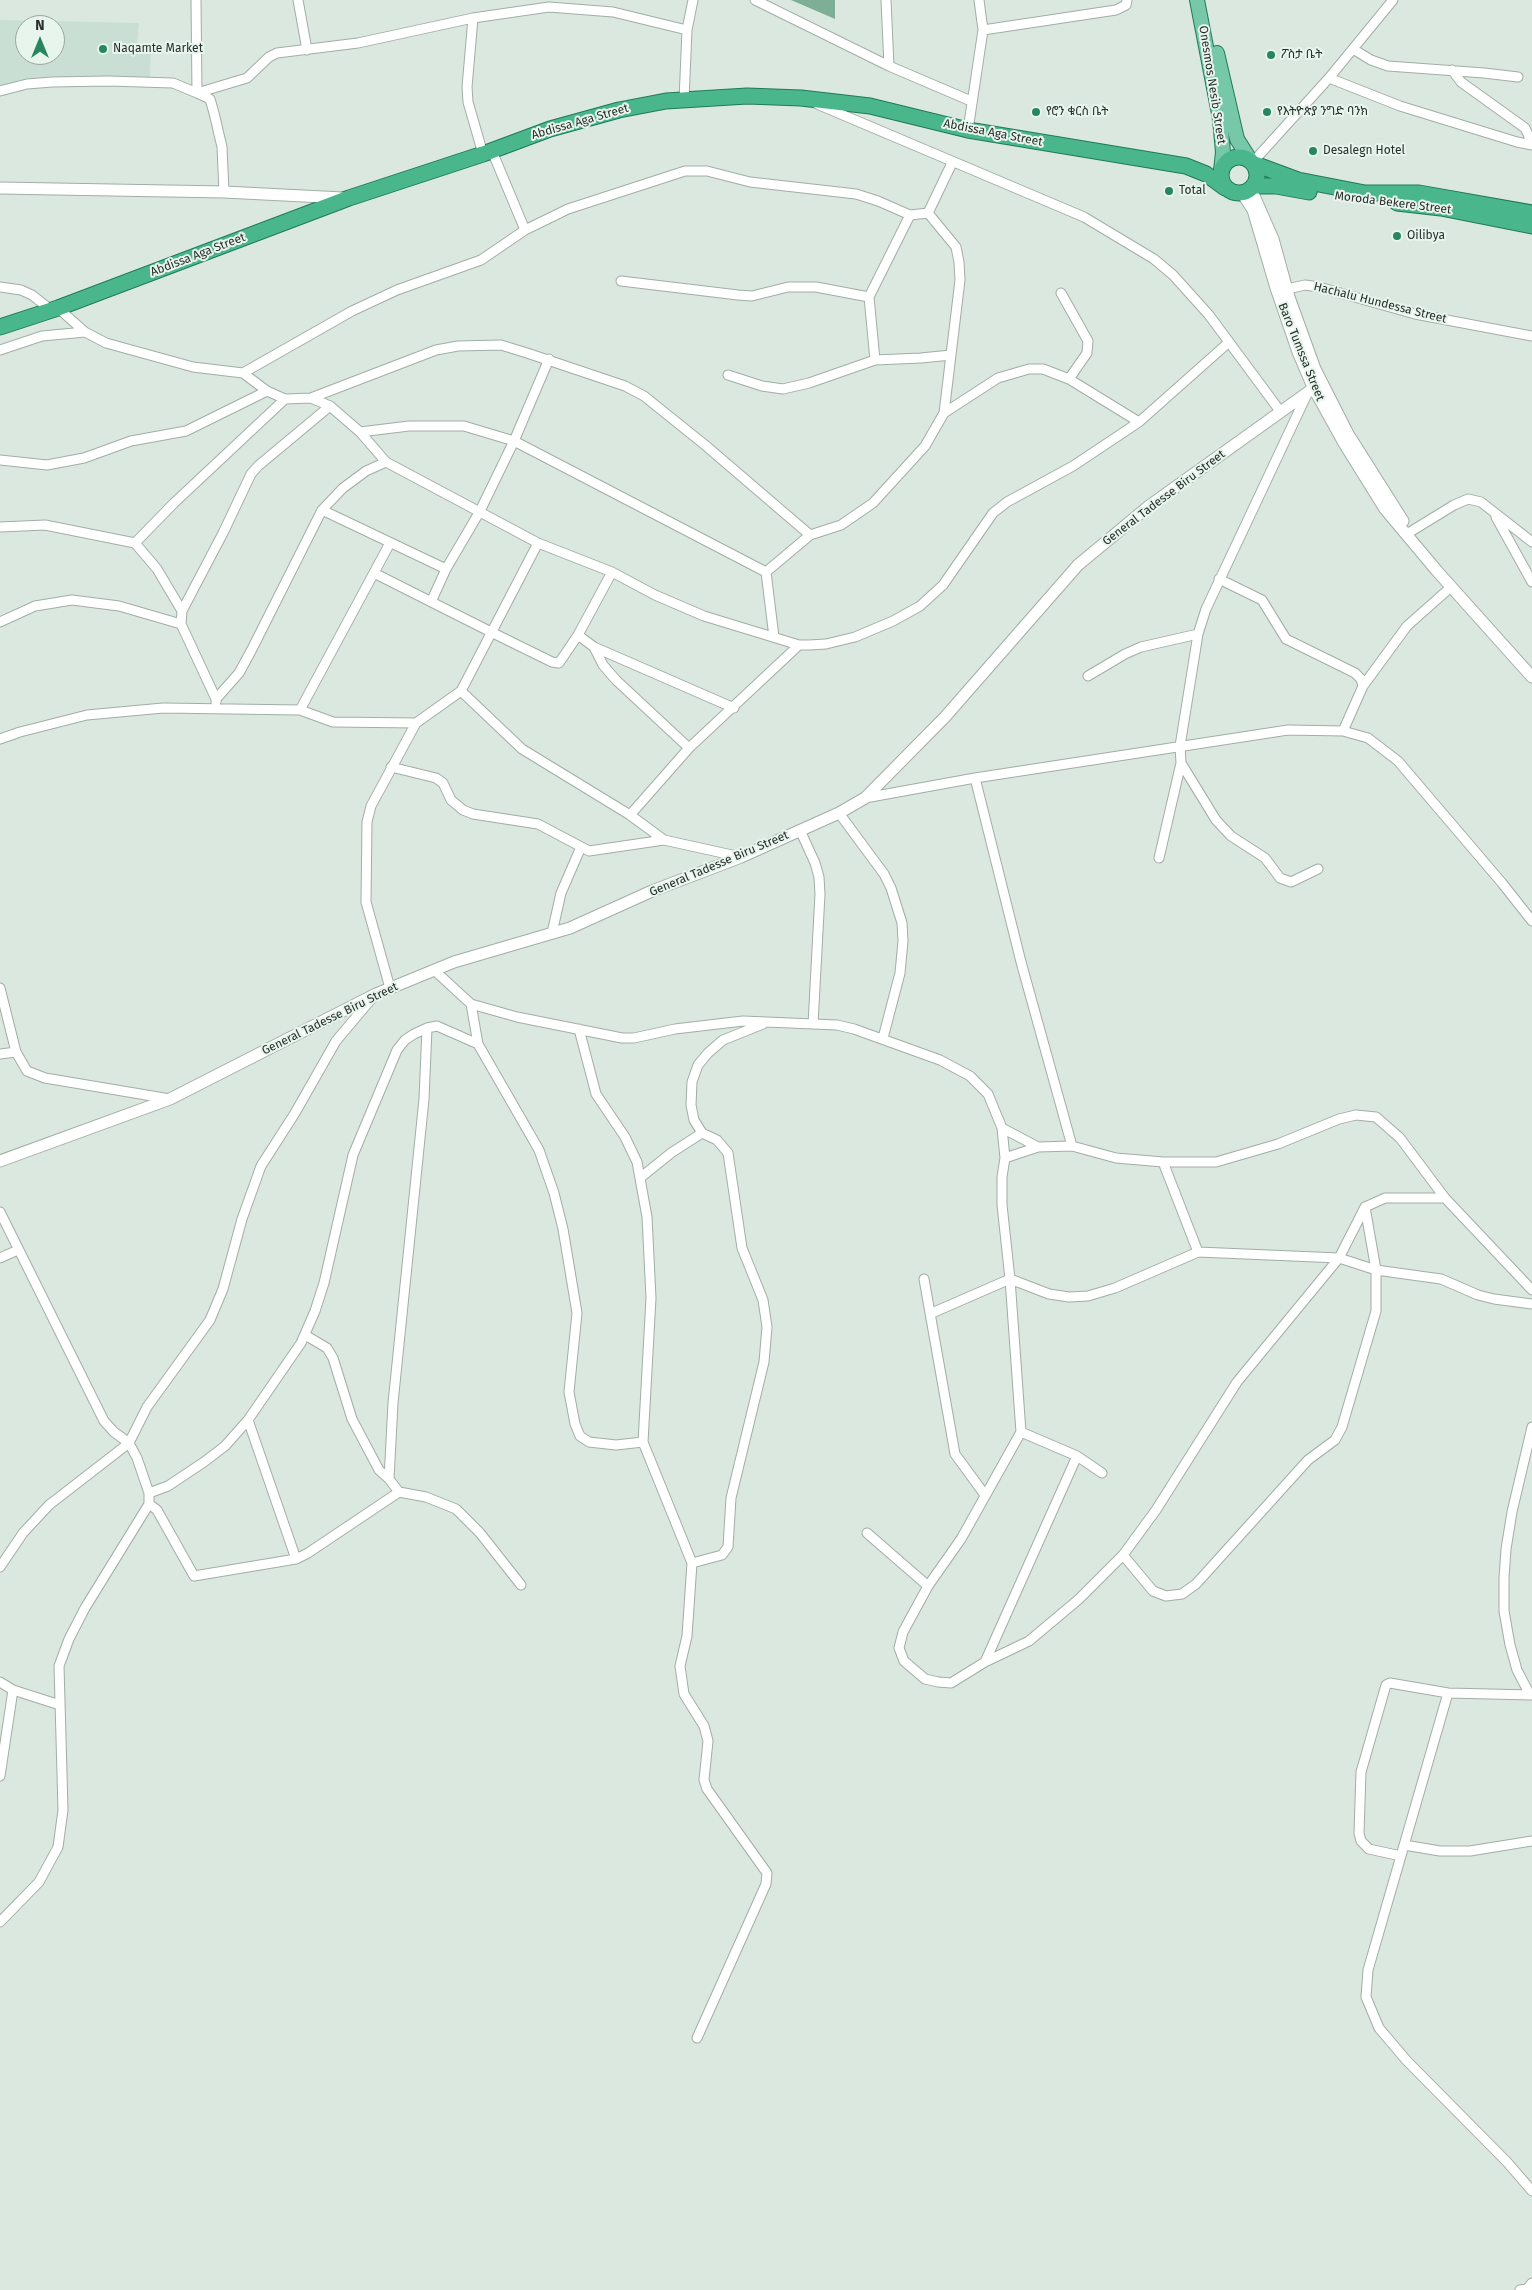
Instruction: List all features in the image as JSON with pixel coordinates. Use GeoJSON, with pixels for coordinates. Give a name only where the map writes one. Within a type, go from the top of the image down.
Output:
{"type":"FeatureCollection","features":[{"type":"Feature","properties":{"kind":"highway","name":"Abdissa Aga Street"},"geometry":{"type":"LineString","coordinates":[[0,327],[54,309],[350,198],[550,129],[619,110],[684,100],[747,96],[801,98],[870,106],[968,130],[1186,166]]}},
{"type":"Feature","properties":{"kind":"highway"},"geometry":{"type":"LineString","coordinates":[[1243,158],[1252,163],[1257,174],[1249,189],[1236,193],[1225,188],[1206,174],[1186,166],[1226,163],[1243,158]]}},
{"type":"Feature","properties":{"kind":"highway"},"geometry":{"type":"LineString","coordinates":[[1225,188],[1222,182],[1226,163]]}},
{"type":"Feature","properties":{"kind":"highway","name":"Moroda Bekere Street"},"geometry":{"type":"LineString","coordinates":[[1252,163],[1298,180],[1365,197]]}},
{"type":"Feature","properties":{"kind":"highway","name":"Moroda Bekere Street"},"geometry":{"type":"LineString","coordinates":[[1249,189],[1276,186],[1365,197],[1418,198],[1532,213]]}},
{"type":"Feature","properties":{"kind":"highway","name":"Moroda Bekere Street"},"geometry":{"type":"LineString","coordinates":[[1418,198],[1532,226]]}},
{"type":"Feature","properties":{"kind":"main road","name":"Onesmos Nesib Street"},"geometry":{"type":"LineString","coordinates":[[1197,0],[1210,40]]}},
{"type":"Feature","properties":{"kind":"main road","name":"Onesmos Nesib Street"},"geometry":{"type":"LineString","coordinates":[[1206,0],[1210,40],[1219,86],[1222,136],[1226,163]]}},
{"type":"Feature","properties":{"kind":"main road","name":"Onesmos Nesib Street"},"geometry":{"type":"LineString","coordinates":[[1219,86],[1237,138],[1252,163]]}},
{"type":"Feature","properties":{"kind":"street"},"geometry":{"type":"LineString","coordinates":[[196,0],[197,93]]}},
{"type":"Feature","properties":{"kind":"street"},"geometry":{"type":"LineString","coordinates":[[298,0],[307,50]]}},
{"type":"Feature","properties":{"kind":"street"},"geometry":{"type":"LineString","coordinates":[[684,100],[687,30],[693,0]]}},
{"type":"Feature","properties":{"kind":"street"},"geometry":{"type":"LineString","coordinates":[[755,0],[889,66],[971,101]]}},
{"type":"Feature","properties":{"kind":"street"},"geometry":{"type":"LineString","coordinates":[[886,0],[889,66]]}},
{"type":"Feature","properties":{"kind":"street"},"geometry":{"type":"LineString","coordinates":[[968,130],[983,30],[979,0]]}},
{"type":"Feature","properties":{"kind":"street"},"geometry":{"type":"LineString","coordinates":[[983,30],[1116,10],[1126,5],[1127,0]]}},
{"type":"Feature","properties":{"kind":"street"},"geometry":{"type":"LineString","coordinates":[[1252,163],[1329,78],[1394,0]]}},
{"type":"Feature","properties":{"kind":"street"},"geometry":{"type":"LineString","coordinates":[[197,93],[247,78],[269,57],[277,54],[358,43],[473,18],[549,6],[613,12],[687,30]]}},
{"type":"Feature","properties":{"kind":"street"},"geometry":{"type":"LineString","coordinates":[[473,18],[467,94],[487,152],[526,230]]}},
{"type":"Feature","properties":{"kind":"street"},"geometry":{"type":"LineString","coordinates":[[1353,49],[1371,60],[1388,66],[1518,77]]}},
{"type":"Feature","properties":{"kind":"street"},"geometry":{"type":"LineString","coordinates":[[1329,78],[1400,106],[1517,142],[1530,144],[1530,136],[1525,128],[1461,82],[1452,70]]}},
{"type":"Feature","properties":{"kind":"street"},"geometry":{"type":"LineString","coordinates":[[0,92],[27,84],[44,82],[108,81],[173,83],[197,93],[210,99],[214,113],[222,147],[224,192]]}},
{"type":"Feature","properties":{"kind":"street"},"geometry":{"type":"LineString","coordinates":[[801,98],[1084,218],[1142,251],[1160,264],[1192,296],[1280,411]]}},
{"type":"Feature","properties":{"kind":"street"},"geometry":{"type":"LineString","coordinates":[[928,214],[952,163]]}},
{"type":"Feature","properties":{"kind":"street"},"geometry":{"type":"LineString","coordinates":[[243,373],[390,293],[418,281],[463,268],[481,260],[526,230],[568,209],[686,171],[707,171],[750,182],[856,194],[910,215],[928,214]]}},
{"type":"Feature","properties":{"kind":"street"},"geometry":{"type":"LineString","coordinates":[[0,188],[224,192],[350,198]]}},
{"type":"Feature","properties":{"kind":"street","name":"Baro Tumssa Street"},"geometry":{"type":"LineString","coordinates":[[1249,189],[1273,239],[1314,386],[1348,434],[1419,548]]}},
{"type":"Feature","properties":{"kind":"street","name":"Baro Tumssa Street"},"geometry":{"type":"LineString","coordinates":[[1249,189],[1253,210],[1276,288],[1314,386],[1372,490],[1385,509],[1451,587],[1532,677]]}},
{"type":"Feature","properties":{"kind":"street"},"geometry":{"type":"LineString","coordinates":[[766,572],[810,535],[841,525],[873,503],[925,446],[944,413],[960,280],[956,247],[928,214]]}},
{"type":"Feature","properties":{"kind":"street"},"geometry":{"type":"LineString","coordinates":[[875,360],[869,297],[910,215]]}},
{"type":"Feature","properties":{"kind":"street"},"geometry":{"type":"LineString","coordinates":[[621,281],[752,296],[788,287],[816,287],[869,297]]}},
{"type":"Feature","properties":{"kind":"street","name":"Hachalu Hundessa Street"},"geometry":{"type":"LineString","coordinates":[[1287,289],[1305,285],[1319,286],[1415,314],[1532,336]]}},
{"type":"Feature","properties":{"kind":"street"},"geometry":{"type":"LineString","coordinates":[[0,287],[21,290],[32,295],[85,332],[106,343],[193,367],[243,373],[267,391],[285,399],[311,398],[416,356],[458,346],[500,345],[548,359],[625,386],[644,396],[700,440],[810,535]]}},
{"type":"Feature","properties":{"kind":"street"},"geometry":{"type":"LineString","coordinates":[[1061,293],[1088,341],[1087,352],[1069,379]]}},
{"type":"Feature","properties":{"kind":"street"},"geometry":{"type":"LineString","coordinates":[[0,350],[42,336],[85,332]]}},
{"type":"Feature","properties":{"kind":"street"},"geometry":{"type":"LineString","coordinates":[[311,398],[330,406],[360,432],[386,462],[538,543],[612,572],[704,616],[799,645],[826,644],[856,637],[913,610],[930,598],[943,585],[993,513],[1007,502],[1073,466],[1139,422],[1228,343]]}},
{"type":"Feature","properties":{"kind":"street"},"geometry":{"type":"LineString","coordinates":[[728,375],[762,386],[783,389],[809,383],[875,360],[951,355]]}},
{"type":"Feature","properties":{"kind":"street"},"geometry":{"type":"LineString","coordinates":[[431,602],[446,569],[480,511],[514,441],[548,359]]}},
{"type":"Feature","properties":{"kind":"street"},"geometry":{"type":"LineString","coordinates":[[944,413],[998,378],[1029,369],[1043,370],[1069,379],[1139,422]]}},
{"type":"Feature","properties":{"kind":"street"},"geometry":{"type":"LineString","coordinates":[[1159,858],[1181,763],[1180,746],[1198,634],[1219,580],[1314,386]]}},
{"type":"Feature","properties":{"kind":"street","name":"General Tadesse Biru Street"},"geometry":{"type":"LineString","coordinates":[[0,1161],[170,1099],[376,994],[454,962],[552,933],[741,857],[839,813],[865,798],[944,717],[1078,565],[1126,524],[1314,386]]}},
{"type":"Feature","properties":{"kind":"street"},"geometry":{"type":"LineString","coordinates":[[0,460],[47,465],[84,458],[131,441],[186,431],[267,391]]}},
{"type":"Feature","properties":{"kind":"street"},"geometry":{"type":"LineString","coordinates":[[134,543],[285,399]]}},
{"type":"Feature","properties":{"kind":"street"},"geometry":{"type":"LineString","coordinates":[[217,710],[216,699],[181,624],[182,612],[251,474],[330,406]]}},
{"type":"Feature","properties":{"kind":"street"},"geometry":{"type":"LineString","coordinates":[[360,432],[409,426],[464,426],[514,441],[766,572]]}},
{"type":"Feature","properties":{"kind":"street"},"geometry":{"type":"LineString","coordinates":[[216,699],[239,673],[252,651],[322,510],[343,488],[366,471],[386,462]]}},
{"type":"Feature","properties":{"kind":"street"},"geometry":{"type":"LineString","coordinates":[[1410,532],[1454,505],[1468,499],[1482,502],[1532,542]]}},
{"type":"Feature","properties":{"kind":"street"},"geometry":{"type":"LineString","coordinates":[[322,510],[446,569]]}},
{"type":"Feature","properties":{"kind":"street"},"geometry":{"type":"LineString","coordinates":[[1494,513],[1532,582]]}},
{"type":"Feature","properties":{"kind":"street"},"geometry":{"type":"LineString","coordinates":[[0,526],[45,525],[134,543],[157,569],[182,612]]}},
{"type":"Feature","properties":{"kind":"street"},"geometry":{"type":"LineString","coordinates":[[300,710],[390,542]]}},
{"type":"Feature","properties":{"kind":"street"},"geometry":{"type":"LineString","coordinates":[[390,988],[366,902],[367,822],[371,806],[416,723],[461,691],[493,633],[538,543]]}},
{"type":"Feature","properties":{"kind":"street"},"geometry":{"type":"LineString","coordinates":[[374,573],[552,662],[558,663],[563,659],[578,635],[612,572]]}},
{"type":"Feature","properties":{"kind":"street"},"geometry":{"type":"LineString","coordinates":[[766,572],[774,636]]}},
{"type":"Feature","properties":{"kind":"street"},"geometry":{"type":"LineString","coordinates":[[1219,580],[1262,600],[1286,639],[1355,673],[1361,679],[1363,686]]}},
{"type":"Feature","properties":{"kind":"street"},"geometry":{"type":"LineString","coordinates":[[1343,730],[1363,686],[1407,626],[1451,587]]}},
{"type":"Feature","properties":{"kind":"street"},"geometry":{"type":"LineString","coordinates":[[0,622],[35,606],[72,600],[119,606],[181,624]]}},
{"type":"Feature","properties":{"kind":"street"},"geometry":{"type":"LineString","coordinates":[[1088,676],[1125,654],[1141,647],[1198,634]]}},
{"type":"Feature","properties":{"kind":"street"},"geometry":{"type":"LineString","coordinates":[[578,635],[594,647],[734,708]]}},
{"type":"Feature","properties":{"kind":"street"},"geometry":{"type":"LineString","coordinates":[[630,815],[689,748],[734,708],[799,645]]}},
{"type":"Feature","properties":{"kind":"street"},"geometry":{"type":"LineString","coordinates":[[594,647],[602,665],[616,680],[689,748]]}},
{"type":"Feature","properties":{"kind":"street"},"geometry":{"type":"LineString","coordinates":[[461,691],[522,749],[630,815],[664,840]]}},
{"type":"Feature","properties":{"kind":"street"},"geometry":{"type":"LineString","coordinates":[[0,739],[60,721],[109,711],[163,708],[300,710],[333,722],[416,723]]}},
{"type":"Feature","properties":{"kind":"street"},"geometry":{"type":"LineString","coordinates":[[865,798],[975,778],[1288,730],[1343,730],[1368,738],[1398,760],[1532,921]]}},
{"type":"Feature","properties":{"kind":"street"},"geometry":{"type":"LineString","coordinates":[[1181,763],[1216,820],[1231,836],[1265,858],[1280,878],[1290,882],[1318,869]]}},
{"type":"Feature","properties":{"kind":"street"},"geometry":{"type":"LineString","coordinates":[[391,767],[436,778],[443,783],[451,800],[463,810],[473,814],[538,824],[581,847],[598,851],[664,840],[741,857]]}},
{"type":"Feature","properties":{"kind":"street"},"geometry":{"type":"LineString","coordinates":[[975,778],[1021,962],[1072,1146]]}},
{"type":"Feature","properties":{"kind":"street"},"geometry":{"type":"LineString","coordinates":[[839,813],[884,874],[891,888],[902,923],[903,940],[900,973],[883,1038]]}},
{"type":"Feature","properties":{"kind":"street"},"geometry":{"type":"LineString","coordinates":[[800,830],[815,863],[819,877],[820,894],[813,1024]]}},
{"type":"Feature","properties":{"kind":"street"},"geometry":{"type":"LineString","coordinates":[[552,933],[561,893],[581,847]]}},
{"type":"Feature","properties":{"kind":"street"},"geometry":{"type":"LineString","coordinates":[[434,970],[471,1004],[517,1017],[622,1038],[634,1038],[676,1029],[743,1021],[846,1027],[883,1038],[940,1060],[970,1076],[988,1094],[1002,1128],[1005,1158],[1001,1192],[1010,1279],[1021,1432],[961,1539],[928,1586],[903,1632],[900,1648],[904,1661],[925,1679],[951,1683],[985,1662],[1029,1642],[1079,1599],[1123,1555],[1156,1510],[1237,1382],[1340,1258],[1365,1207],[1385,1198],[1445,1198]]}},
{"type":"Feature","properties":{"kind":"street"},"geometry":{"type":"LineString","coordinates":[[0,988],[16,1052],[27,1071],[45,1078],[170,1099]]}},
{"type":"Feature","properties":{"kind":"street"},"geometry":{"type":"LineString","coordinates":[[0,1567],[23,1533],[49,1506],[129,1442],[147,1407],[213,1314],[223,1289],[251,1192],[268,1153],[295,1113],[336,1041],[376,994]]}},
{"type":"Feature","properties":{"kind":"street"},"geometry":{"type":"LineString","coordinates":[[471,1004],[478,1044],[539,1150],[554,1192],[563,1229],[577,1313],[568,1392],[575,1424],[580,1436],[589,1442],[616,1445],[643,1442]]}},
{"type":"Feature","properties":{"kind":"street"},"geometry":{"type":"LineString","coordinates":[[692,1563],[722,1555],[728,1547],[731,1498],[764,1362],[767,1328],[764,1300],[742,1248],[728,1153],[717,1140],[702,1133],[694,1120],[690,1105],[692,1082],[698,1064],[723,1040],[765,1022]]}},
{"type":"Feature","properties":{"kind":"street"},"geometry":{"type":"LineString","coordinates":[[149,1492],[168,1486],[225,1446],[248,1420],[291,1360],[315,1311],[324,1282],[353,1155],[397,1050],[405,1040],[427,1028],[437,1026],[478,1044]]}},
{"type":"Feature","properties":{"kind":"street"},"geometry":{"type":"LineString","coordinates":[[389,1479],[393,1403],[424,1099],[427,1028]]}},
{"type":"Feature","properties":{"kind":"street"},"geometry":{"type":"LineString","coordinates":[[579,1029],[596,1094],[632,1150],[640,1178],[647,1217],[651,1281],[649,1353],[643,1442],[692,1563],[688,1629],[680,1666],[681,1681],[684,1694],[704,1726],[708,1741],[704,1780],[707,1788],[767,1873],[766,1884],[697,2038]]}},
{"type":"Feature","properties":{"kind":"street"},"geometry":{"type":"LineString","coordinates":[[0,1054],[16,1052]]}},
{"type":"Feature","properties":{"kind":"street"},"geometry":{"type":"LineString","coordinates":[[1005,1158],[1038,1147],[1072,1146],[1116,1158],[1162,1162],[1216,1162],[1278,1144],[1340,1119],[1356,1115],[1376,1117],[1400,1138],[1445,1198],[1532,1290]]}},
{"type":"Feature","properties":{"kind":"street"},"geometry":{"type":"LineString","coordinates":[[1002,1128],[1038,1147]]}},
{"type":"Feature","properties":{"kind":"street"},"geometry":{"type":"LineString","coordinates":[[640,1178],[671,1153],[702,1133]]}},
{"type":"Feature","properties":{"kind":"street"},"geometry":{"type":"LineString","coordinates":[[1162,1162],[1198,1252]]}},
{"type":"Feature","properties":{"kind":"street"},"geometry":{"type":"LineString","coordinates":[[1123,1555],[1153,1591],[1166,1596],[1182,1594],[1196,1584],[1308,1460],[1335,1440],[1342,1427],[1376,1310],[1376,1270],[1365,1207]]}},
{"type":"Feature","properties":{"kind":"street"},"geometry":{"type":"LineString","coordinates":[[0,1212],[104,1421],[114,1432],[129,1442],[149,1492],[148,1504],[105,1573],[69,1639],[59,1666],[63,1810],[58,1846],[39,1882],[0,1922]]}},
{"type":"Feature","properties":{"kind":"street"},"geometry":{"type":"LineString","coordinates":[[0,1258],[18,1250]]}},
{"type":"Feature","properties":{"kind":"street"},"geometry":{"type":"LineString","coordinates":[[932,1313],[1010,1279],[1049,1294],[1069,1297],[1088,1296],[1115,1288],[1198,1252],[1340,1258],[1376,1270],[1441,1279],[1478,1295],[1532,1304]]}},
{"type":"Feature","properties":{"kind":"street"},"geometry":{"type":"LineString","coordinates":[[924,1279],[932,1313],[955,1454],[985,1495]]}},
{"type":"Feature","properties":{"kind":"street"},"geometry":{"type":"LineString","coordinates":[[304,1335],[327,1348],[333,1358],[352,1419],[376,1464],[399,1492],[426,1498],[456,1509],[480,1533],[521,1585]]}},
{"type":"Feature","properties":{"kind":"street"},"geometry":{"type":"LineString","coordinates":[[248,1420],[296,1558]]}},
{"type":"Feature","properties":{"kind":"street"},"geometry":{"type":"LineString","coordinates":[[1531,1695],[1522,1683],[1510,1645],[1504,1611],[1504,1578],[1506,1549],[1512,1512],[1532,1427]]}},
{"type":"Feature","properties":{"kind":"street"},"geometry":{"type":"LineString","coordinates":[[1021,1432],[1077,1456],[1102,1473]]}},
{"type":"Feature","properties":{"kind":"street"},"geometry":{"type":"LineString","coordinates":[[985,1662],[1077,1456]]}},
{"type":"Feature","properties":{"kind":"street"},"geometry":{"type":"LineString","coordinates":[[148,1504],[157,1510],[194,1576],[296,1558],[308,1553],[399,1492]]}},
{"type":"Feature","properties":{"kind":"street"},"geometry":{"type":"LineString","coordinates":[[867,1533],[928,1586]]}},
{"type":"Feature","properties":{"kind":"street"},"geometry":{"type":"LineString","coordinates":[[0,1682],[13,1690],[60,1705]]}},
{"type":"Feature","properties":{"kind":"street"},"geometry":{"type":"LineString","coordinates":[[1401,1856],[1368,1849],[1361,1841],[1358,1833],[1361,1772],[1384,1690],[1390,1683],[1448,1693],[1531,1695]]}},
{"type":"Feature","properties":{"kind":"street"},"geometry":{"type":"LineString","coordinates":[[0,1776],[13,1690]]}},
{"type":"Feature","properties":{"kind":"street"},"geometry":{"type":"LineString","coordinates":[[1448,1693],[1368,1970],[1366,1997],[1379,2028],[1407,2061],[1507,2162],[1532,2191]]}},
{"type":"Feature","properties":{"kind":"street"},"geometry":{"type":"LineString","coordinates":[[1404,1845],[1440,1851],[1470,1851],[1532,1841]]}},
{"type":"Feature","properties":{"kind":"street"},"geometry":{"type":"LineString","coordinates":[[1520,2290],[1527,2289],[1532,2283]]}},
{"type":"Feature","properties":{"kind":"shaded area","name":"Naqamte Market"},"geometry":{"type":"Polygon","coordinates":[[[0,20],[15,20],[15,65],[65,65],[65,21],[139,23],[137,43],[151,44],[150,78],[47,77],[22,80],[0,86],[0,20]]]}},
{"type":"Feature","properties":{"kind":"green space"},"geometry":{"type":"Polygon","coordinates":[[[791,0],[835,0],[835,19],[791,0]]]}},
{"type":"Feature","properties":{"kind":"place","name":"Naqamte Market"},"geometry":{"type":"Point","coordinates":[103,49]}},
{"type":"Feature","properties":{"kind":"place","name":"ፖስታ ቤት"},"geometry":{"type":"Point","coordinates":[1271,55]}},
{"type":"Feature","properties":{"kind":"place","name":"የሮን ቁርስ ቤት"},"geometry":{"type":"Point","coordinates":[1036,112]}},
{"type":"Feature","properties":{"kind":"place","name":"የእትዮጵያ ንግድ ባንክ"},"geometry":{"type":"Point","coordinates":[1267,112]}},
{"type":"Feature","properties":{"kind":"place","name":"Desalegn Hotel"},"geometry":{"type":"Point","coordinates":[1313,151]}},
{"type":"Feature","properties":{"kind":"place","name":"Total"},"geometry":{"type":"Point","coordinates":[1169,191]}},
{"type":"Feature","properties":{"kind":"place","name":"Oilibya"},"geometry":{"type":"Point","coordinates":[1397,236]}}]}
